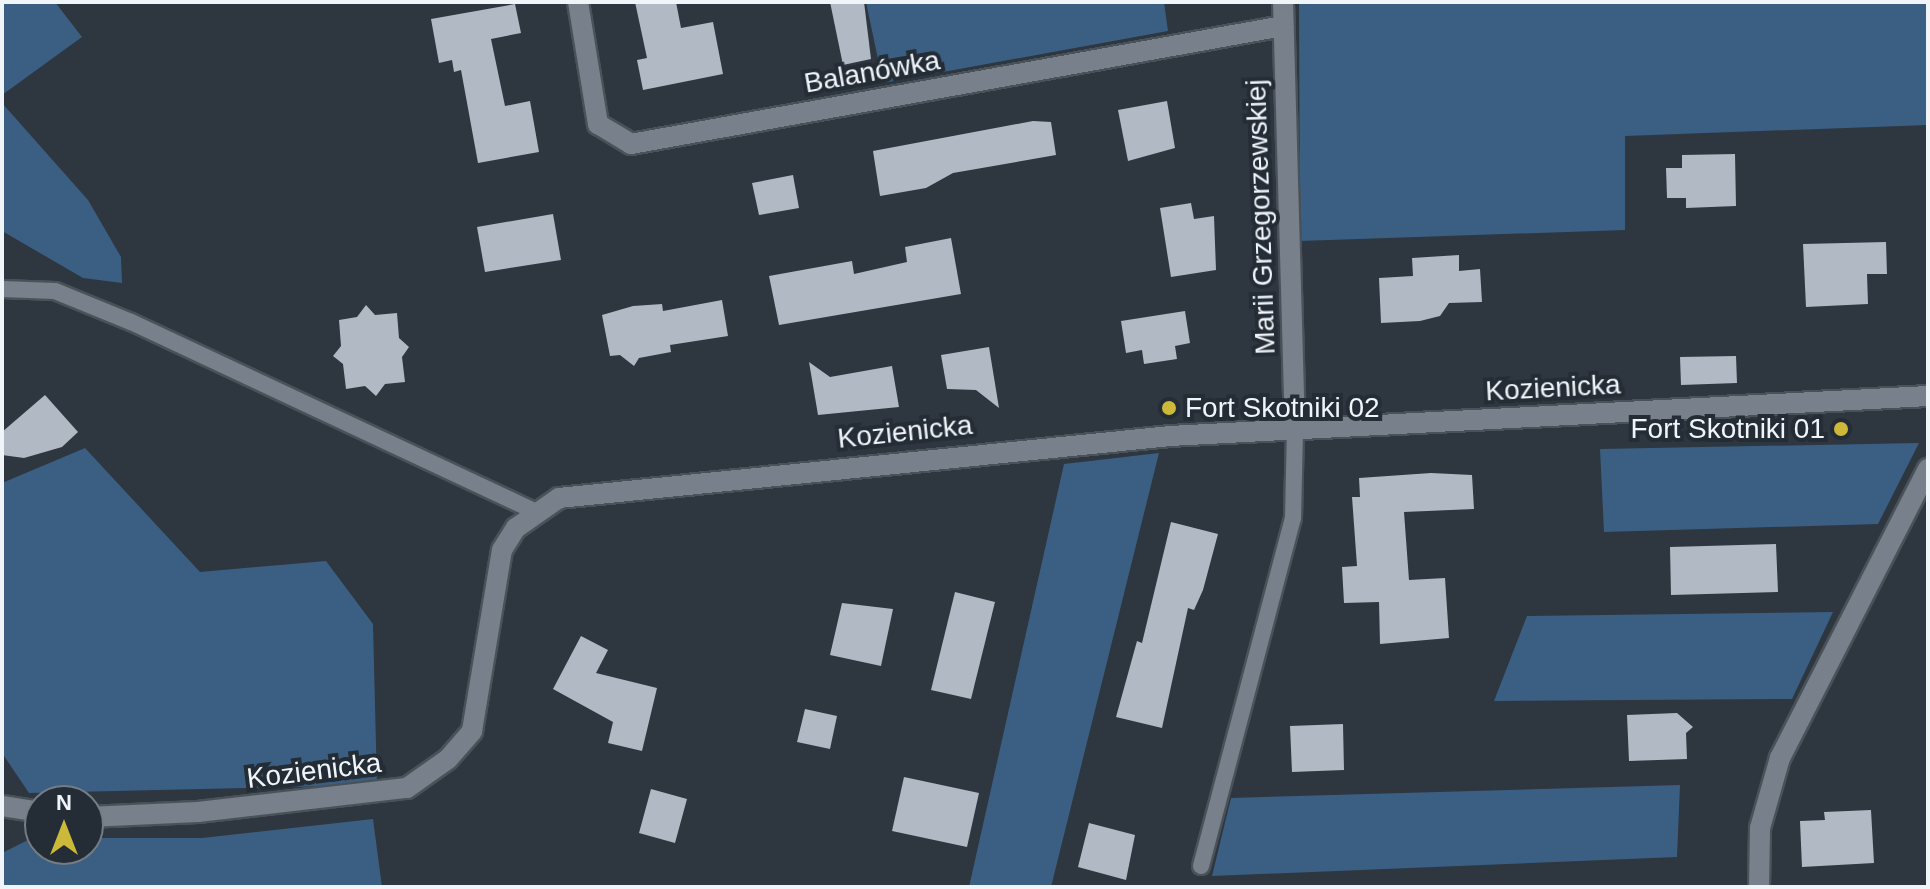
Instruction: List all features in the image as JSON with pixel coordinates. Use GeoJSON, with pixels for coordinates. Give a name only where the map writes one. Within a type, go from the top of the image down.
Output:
{"type":"FeatureCollection","features":[{"type":"Feature","properties":{"kind":"street","name":"Balanówka"},"geometry":{"type":"LineString","coordinates":[[578,2],[598,124],[631,144],[1283,26]]}},
{"type":"Feature","properties":{"kind":"street","name":"Marii Grzegorzewskiej"},"geometry":{"type":"LineString","coordinates":[[1283,2],[1295,431]]}},
{"type":"Feature","properties":{"kind":"street","name":"Kozienicka"},"geometry":{"type":"LineString","coordinates":[[104,816],[198,812],[407,788],[448,759],[472,731],[495,572],[516,528],[534,511],[591,490],[1170,436],[1928,396]]}},
{"type":"Feature","properties":{"kind":"street"},"geometry":{"type":"LineString","coordinates":[[1759,887],[1760,828],[1780,758],[1928,469]]}},
{"type":"Feature","properties":{"kind":"street"},"geometry":{"type":"LineString","coordinates":[[2,806],[24,809]]}},
{"type":"Feature","properties":{"kind":"lane"},"geometry":{"type":"LineString","coordinates":[[2,289],[55,291],[131,322],[534,511]]}},
{"type":"Feature","properties":{"kind":"lane"},"geometry":{"type":"LineString","coordinates":[[1201,866],[1293,518],[1295,431]]}},
{"type":"Feature","properties":{"kind":"shaded area"},"geometry":{"type":"Polygon","coordinates":[[[2,2],[55,2],[82,37],[2,95],[2,2]]]}},
{"type":"Feature","properties":{"kind":"shaded area"},"geometry":{"type":"Polygon","coordinates":[[[866,2],[1164,2],[1168,31],[883,83],[866,2]]]}},
{"type":"Feature","properties":{"kind":"shaded area"},"geometry":{"type":"Polygon","coordinates":[[[1299,2],[1928,2],[1928,125],[1625,136],[1625,230],[1300,241],[1299,2]]]}},
{"type":"Feature","properties":{"kind":"shaded area"},"geometry":{"type":"Polygon","coordinates":[[[2,103],[88,200],[121,257],[122,283],[83,278],[2,231],[2,103]]]}},
{"type":"Feature","properties":{"kind":"shaded area"},"geometry":{"type":"Polygon","coordinates":[[[1919,443],[1878,524],[1604,532],[1600,449],[1919,443]]]}},
{"type":"Feature","properties":{"kind":"shaded area"},"geometry":{"type":"Polygon","coordinates":[[[85,448],[200,572],[326,561],[373,624],[377,785],[104,791],[104,785],[24,786],[2,753],[2,483],[85,448]]]}},
{"type":"Feature","properties":{"kind":"shaded area"},"geometry":{"type":"Polygon","coordinates":[[[1159,453],[1051,887],[969,887],[1064,464],[1159,453]]]}},
{"type":"Feature","properties":{"kind":"shaded area"},"geometry":{"type":"Polygon","coordinates":[[[1833,612],[1792,699],[1494,701],[1527,616],[1833,612]]]}},
{"type":"Feature","properties":{"kind":"shaded area"},"geometry":{"type":"Polygon","coordinates":[[[1680,785],[1677,857],[1212,876],[1231,798],[1680,785]]]}},
{"type":"Feature","properties":{"kind":"shaded area"},"geometry":{"type":"Polygon","coordinates":[[[373,819],[382,887],[2,887],[2,853],[24,842],[24,865],[104,865],[104,838],[202,838],[373,819]]]}},
{"type":"Feature","properties":{"kind":"building"},"geometry":{"type":"Polygon","coordinates":[[[635,2],[676,2],[681,28],[713,22],[723,74],[643,90],[637,60],[647,58],[635,2]]]}},
{"type":"Feature","properties":{"kind":"building"},"geometry":{"type":"Polygon","coordinates":[[[830,2],[864,2],[871,59],[843,65],[830,2]]]}},
{"type":"Feature","properties":{"kind":"building"},"geometry":{"type":"Polygon","coordinates":[[[515,4],[521,33],[491,39],[505,106],[530,101],[539,152],[478,163],[461,70],[454,72],[452,60],[439,63],[431,19],[515,4]]]}},
{"type":"Feature","properties":{"kind":"building"},"geometry":{"type":"Polygon","coordinates":[[[1167,101],[1175,148],[1128,161],[1118,110],[1167,101]]]}},
{"type":"Feature","properties":{"kind":"building"},"geometry":{"type":"Polygon","coordinates":[[[1033,121],[1051,122],[1056,155],[953,173],[926,188],[880,196],[873,151],[1033,121]]]}},
{"type":"Feature","properties":{"kind":"building"},"geometry":{"type":"Polygon","coordinates":[[[1735,154],[1736,206],[1686,208],[1686,198],[1667,198],[1666,168],[1682,168],[1682,155],[1735,154]]]}},
{"type":"Feature","properties":{"kind":"building"},"geometry":{"type":"Polygon","coordinates":[[[793,175],[799,208],[759,215],[752,183],[793,175]]]}},
{"type":"Feature","properties":{"kind":"building"},"geometry":{"type":"Polygon","coordinates":[[[1191,203],[1194,219],[1214,216],[1216,270],[1171,277],[1160,208],[1191,203]]]}},
{"type":"Feature","properties":{"kind":"building"},"geometry":{"type":"Polygon","coordinates":[[[553,214],[561,260],[485,272],[477,227],[553,214]]]}},
{"type":"Feature","properties":{"kind":"building"},"geometry":{"type":"Polygon","coordinates":[[[951,238],[961,294],[779,325],[769,276],[852,261],[854,274],[907,262],[905,247],[951,238]]]}},
{"type":"Feature","properties":{"kind":"building"},"geometry":{"type":"Polygon","coordinates":[[[1886,242],[1887,274],[1867,274],[1868,304],[1806,307],[1803,244],[1886,242]]]}},
{"type":"Feature","properties":{"kind":"building"},"geometry":{"type":"Polygon","coordinates":[[[1459,255],[1459,271],[1480,269],[1482,302],[1449,303],[1440,316],[1420,321],[1381,323],[1379,278],[1413,276],[1412,258],[1459,255]]]}},
{"type":"Feature","properties":{"kind":"building"},"geometry":{"type":"Polygon","coordinates":[[[722,300],[728,336],[670,345],[671,352],[639,358],[634,366],[620,355],[610,356],[602,315],[633,306],[662,304],[663,311],[722,300]]]}},
{"type":"Feature","properties":{"kind":"building"},"geometry":{"type":"Polygon","coordinates":[[[366,305],[375,315],[397,313],[399,338],[409,347],[402,357],[405,382],[385,384],[376,396],[365,386],[346,389],[343,364],[333,356],[341,346],[339,320],[357,317],[366,305]]]}},
{"type":"Feature","properties":{"kind":"building"},"geometry":{"type":"Polygon","coordinates":[[[1185,311],[1190,343],[1175,346],[1177,359],[1144,364],[1142,350],[1126,353],[1121,321],[1185,311]]]}},
{"type":"Feature","properties":{"kind":"building"},"geometry":{"type":"Polygon","coordinates":[[[989,347],[999,408],[976,390],[947,389],[941,355],[989,347]]]}},
{"type":"Feature","properties":{"kind":"building"},"geometry":{"type":"Polygon","coordinates":[[[1736,356],[1737,383],[1681,385],[1680,357],[1736,356]]]}},
{"type":"Feature","properties":{"kind":"building"},"geometry":{"type":"Polygon","coordinates":[[[809,362],[830,377],[892,366],[899,407],[818,415],[809,362]]]}},
{"type":"Feature","properties":{"kind":"building"},"geometry":{"type":"Polygon","coordinates":[[[45,395],[78,432],[62,447],[24,458],[2,455],[2,432],[45,395]]]}},
{"type":"Feature","properties":{"kind":"building"},"geometry":{"type":"Polygon","coordinates":[[[1431,473],[1472,475],[1474,509],[1404,512],[1409,580],[1445,578],[1449,638],[1380,644],[1379,602],[1344,603],[1342,567],[1357,566],[1352,497],[1360,497],[1359,478],[1431,473]]]}},
{"type":"Feature","properties":{"kind":"building"},"geometry":{"type":"Polygon","coordinates":[[[1171,522],[1218,534],[1203,590],[1194,610],[1188,608],[1162,728],[1116,717],[1137,641],[1142,643],[1171,522]]]}},
{"type":"Feature","properties":{"kind":"building"},"geometry":{"type":"Polygon","coordinates":[[[1776,544],[1778,592],[1671,595],[1670,547],[1776,544]]]}},
{"type":"Feature","properties":{"kind":"building"},"geometry":{"type":"Polygon","coordinates":[[[955,592],[995,602],[971,699],[931,690],[955,592]]]}},
{"type":"Feature","properties":{"kind":"building"},"geometry":{"type":"Polygon","coordinates":[[[842,603],[893,609],[881,666],[830,655],[842,603]]]}},
{"type":"Feature","properties":{"kind":"building"},"geometry":{"type":"Polygon","coordinates":[[[581,636],[608,650],[596,673],[657,688],[642,751],[608,743],[613,722],[553,689],[581,636]]]}},
{"type":"Feature","properties":{"kind":"building"},"geometry":{"type":"Polygon","coordinates":[[[805,709],[837,716],[830,749],[797,742],[805,709]]]}},
{"type":"Feature","properties":{"kind":"building"},"geometry":{"type":"Polygon","coordinates":[[[1677,713],[1693,727],[1686,733],[1687,759],[1629,761],[1627,715],[1677,713]]]}},
{"type":"Feature","properties":{"kind":"building"},"geometry":{"type":"Polygon","coordinates":[[[1343,724],[1344,770],[1292,772],[1290,726],[1343,724]]]}},
{"type":"Feature","properties":{"kind":"building"},"geometry":{"type":"Polygon","coordinates":[[[904,777],[979,793],[967,847],[892,831],[904,777]]]}},
{"type":"Feature","properties":{"kind":"building"},"geometry":{"type":"Polygon","coordinates":[[[651,789],[687,799],[675,843],[639,833],[651,789]]]}},
{"type":"Feature","properties":{"kind":"building"},"geometry":{"type":"Polygon","coordinates":[[[1871,810],[1874,863],[1802,867],[1800,821],[1825,820],[1824,812],[1871,810]]]}},
{"type":"Feature","properties":{"kind":"building"},"geometry":{"type":"Polygon","coordinates":[[[1089,823],[1135,835],[1126,880],[1078,867],[1089,823]]]}},
{"type":"Feature","properties":{"kind":"place","name":"Fort Skotniki 02"},"geometry":{"type":"Point","coordinates":[1169,408]}},
{"type":"Feature","properties":{"kind":"place","name":"Fort Skotniki 01"},"geometry":{"type":"Point","coordinates":[1841,429]}}]}
